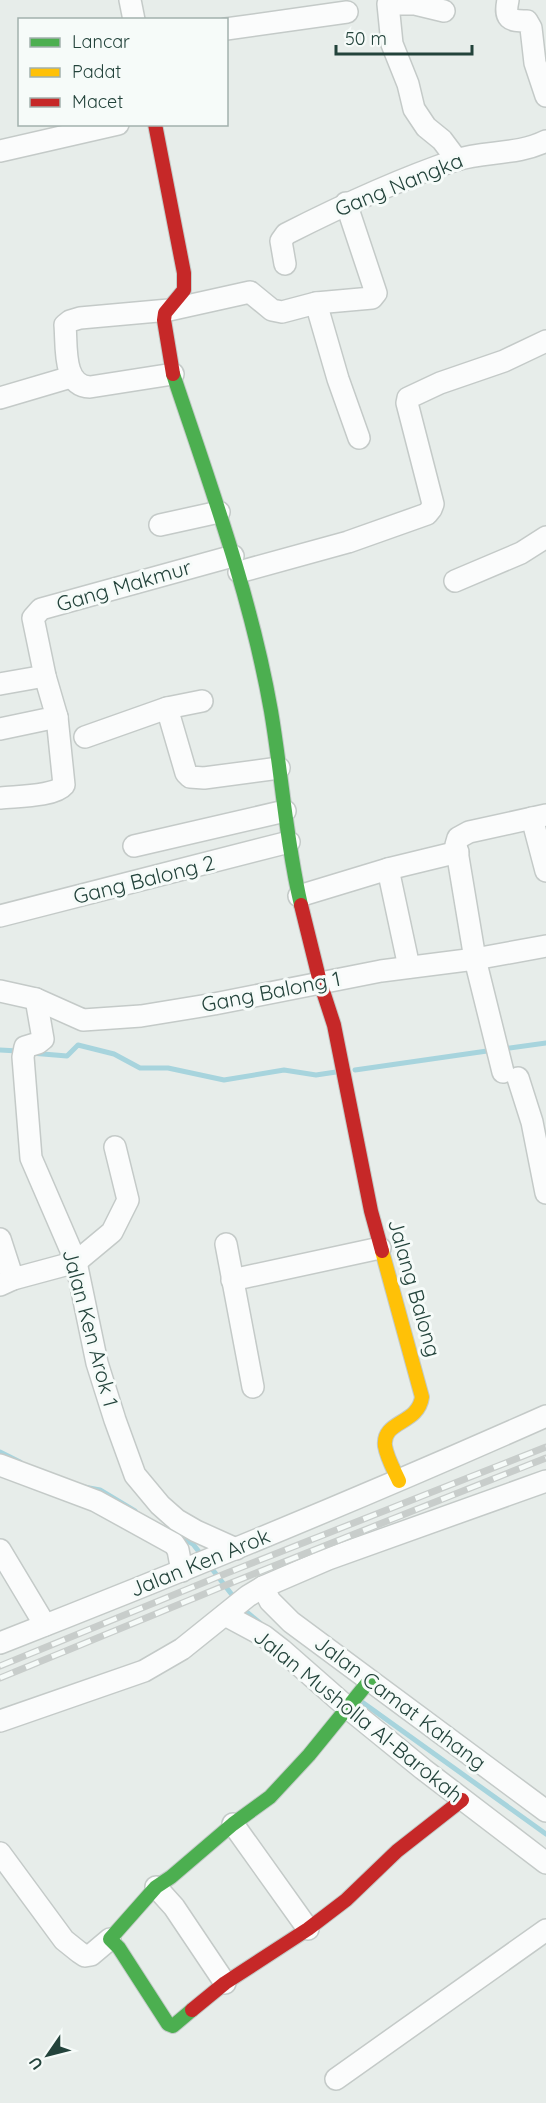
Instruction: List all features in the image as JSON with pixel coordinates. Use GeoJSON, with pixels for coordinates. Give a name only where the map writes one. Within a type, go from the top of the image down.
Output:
{"type":"FeatureCollection","features":[{"type":"Feature","properties":{"kind":"street"},"geometry":{"type":"LineString","coordinates":[[130,0],[134,18]]}},
{"type":"Feature","properties":{"kind":"street"},"geometry":{"type":"LineString","coordinates":[[508,0],[506,10],[508,17],[513,21],[527,21],[531,28],[535,63],[546,96]]}},
{"type":"Feature","properties":{"kind":"street"},"geometry":{"type":"LineString","coordinates":[[444,11],[421,2],[388,4],[392,45],[408,84],[414,109],[426,127],[442,140],[457,160]]}},
{"type":"Feature","properties":{"kind":"street"},"geometry":{"type":"LineString","coordinates":[[228,29],[347,12]]}},
{"type":"Feature","properties":{"kind":"street"},"geometry":{"type":"LineString","coordinates":[[0,151],[109,126]]}},
{"type":"Feature","properties":{"kind":"street"},"geometry":{"type":"LineString","coordinates":[[155,126],[184,273],[184,290],[169,310]]}},
{"type":"Feature","properties":{"kind":"street","name":"Gang Nangka"},"geometry":{"type":"LineString","coordinates":[[285,264],[281,241],[286,234],[346,204],[457,160],[537,146],[546,141]]}},
{"type":"Feature","properties":{"kind":"street"},"geometry":{"type":"LineString","coordinates":[[173,374],[90,387],[80,385],[70,377],[65,325],[70,321],[169,310],[250,292],[272,309],[282,312],[316,303],[372,298],[376,293],[346,204]]}},
{"type":"Feature","properties":{"kind":"street"},"geometry":{"type":"LineString","coordinates":[[316,303],[338,379],[359,438]]}},
{"type":"Feature","properties":{"kind":"street","name":"Jalang Balong"},"geometry":{"type":"LineString","coordinates":[[169,310],[164,320],[173,374],[236,564],[264,673],[298,896],[341,1055],[380,1248],[422,1397],[419,1411],[393,1428],[384,1439],[399,1481]]}},
{"type":"Feature","properties":{"kind":"street"},"geometry":{"type":"LineString","coordinates":[[236,564],[348,542],[427,514],[433,504],[407,403],[408,398],[412,394],[440,383],[504,361],[546,341]]}},
{"type":"Feature","properties":{"kind":"street"},"geometry":{"type":"LineString","coordinates":[[0,398],[70,377]]}},
{"type":"Feature","properties":{"kind":"street"},"geometry":{"type":"LineString","coordinates":[[160,525],[219,512]]}},
{"type":"Feature","properties":{"kind":"street"},"geometry":{"type":"LineString","coordinates":[[455,581],[521,553],[546,537]]}},
{"type":"Feature","properties":{"kind":"street","name":"Gang Makmur"},"geometry":{"type":"LineString","coordinates":[[0,798],[49,792],[60,789],[64,785],[57,717],[45,676],[33,618],[41,609],[236,564]]}},
{"type":"Feature","properties":{"kind":"street"},"geometry":{"type":"LineString","coordinates":[[0,684],[45,676]]}},
{"type":"Feature","properties":{"kind":"street"},"geometry":{"type":"LineString","coordinates":[[85,737],[167,708],[202,700]]}},
{"type":"Feature","properties":{"kind":"street"},"geometry":{"type":"LineString","coordinates":[[167,708],[186,773],[190,777],[204,778],[279,768]]}},
{"type":"Feature","properties":{"kind":"street"},"geometry":{"type":"LineString","coordinates":[[0,729],[57,717]]}},
{"type":"Feature","properties":{"kind":"street"},"geometry":{"type":"LineString","coordinates":[[134,846],[285,811]]}},
{"type":"Feature","properties":{"kind":"street"},"geometry":{"type":"LineString","coordinates":[[546,871],[539,816],[462,835],[458,838],[456,844],[475,960],[504,1062],[532,1122],[546,1193]]}},
{"type":"Feature","properties":{"kind":"street","name":"Gang Balong 2"},"geometry":{"type":"LineString","coordinates":[[0,916],[289,843]]}},
{"type":"Feature","properties":{"kind":"street"},"geometry":{"type":"LineString","coordinates":[[298,896],[388,869],[458,852]]}},
{"type":"Feature","properties":{"kind":"street"},"geometry":{"type":"LineString","coordinates":[[388,869],[409,967]]}},
{"type":"Feature","properties":{"kind":"street","name":"Gang Balong 1"},"geometry":{"type":"LineString","coordinates":[[0,991],[36,999],[83,1020],[141,1016],[320,982],[409,967],[475,960],[546,946]]}},
{"type":"Feature","properties":{"kind":"street","name":"Jalan Ken Arok 1"},"geometry":{"type":"LineString","coordinates":[[36,999],[43,1039],[24,1052],[31,1158],[76,1262],[97,1363],[118,1429],[135,1475],[160,1505],[177,1520],[236,1549]]}},
{"type":"Feature","properties":{"kind":"street"},"geometry":{"type":"LineString","coordinates":[[0,1239],[7,1282],[76,1262],[112,1232],[128,1200],[115,1147]]}},
{"type":"Feature","properties":{"kind":"street"},"geometry":{"type":"LineString","coordinates":[[226,1244],[253,1387]]}},
{"type":"Feature","properties":{"kind":"street"},"geometry":{"type":"LineString","coordinates":[[232,1280],[380,1248]]}},
{"type":"Feature","properties":{"kind":"street","name":"Jalan Ken Arok"},"geometry":{"type":"LineString","coordinates":[[0,1643],[236,1549],[546,1416]]}},
{"type":"Feature","properties":{"kind":"street"},"geometry":{"type":"LineString","coordinates":[[0,1465],[96,1501],[174,1544],[184,1570]]}},
{"type":"Feature","properties":{"kind":"street"},"geometry":{"type":"LineString","coordinates":[[0,1721],[144,1671],[182,1649],[264,1587],[328,1559],[546,1481]]}},
{"type":"Feature","properties":{"kind":"street"},"geometry":{"type":"LineString","coordinates":[[0,1550],[45,1625]]}},
{"type":"Feature","properties":{"kind":"street","name":"Jalan Camat Kahang"},"geometry":{"type":"LineString","coordinates":[[264,1587],[270,1601],[278,1611],[369,1682],[546,1811]]}},
{"type":"Feature","properties":{"kind":"street","name":"Jalan Musholla Al-Barokah"},"geometry":{"type":"LineString","coordinates":[[232,1609],[462,1800],[546,1863]]}},
{"type":"Feature","properties":{"kind":"street"},"geometry":{"type":"LineString","coordinates":[[0,1853],[64,1940],[85,1956],[91,1955],[110,1939],[156,1887],[270,1797],[309,1755],[369,1682]]}},
{"type":"Feature","properties":{"kind":"street"},"geometry":{"type":"LineString","coordinates":[[110,1939],[125,1957],[168,2024],[173,2026],[225,1983],[308,1929],[346,1900],[397,1851],[462,1800]]}},
{"type":"Feature","properties":{"kind":"street"},"geometry":{"type":"LineString","coordinates":[[233,1824],[308,1929]]}},
{"type":"Feature","properties":{"kind":"street"},"geometry":{"type":"LineString","coordinates":[[156,1887],[174,1907],[225,1983]]}},
{"type":"Feature","properties":{"kind":"street"},"geometry":{"type":"LineString","coordinates":[[336,2079],[546,1930]]}},
{"type":"Feature","properties":{"kind":"waterway"},"geometry":{"type":"LineString","coordinates":[[503,1049],[546,1043]]}},
{"type":"Feature","properties":{"kind":"waterway"},"geometry":{"type":"LineString","coordinates":[[31,1053],[67,1056],[78,1045],[114,1054],[140,1068],[168,1068],[224,1080],[284,1070],[316,1075],[336,1072]]}},
{"type":"Feature","properties":{"kind":"waterway"},"geometry":{"type":"LineString","coordinates":[[0,1050],[18,1051]]}},
{"type":"Feature","properties":{"kind":"waterway"},"geometry":{"type":"LineString","coordinates":[[355,1070],[494,1050]]}},
{"type":"Feature","properties":{"kind":"waterway"},"geometry":{"type":"LineString","coordinates":[[0,1452],[20,1462]]}},
{"type":"Feature","properties":{"kind":"waterway"},"geometry":{"type":"LineString","coordinates":[[84,1487],[100,1490],[135,1511]]}},
{"type":"Feature","properties":{"kind":"waterway"},"geometry":{"type":"LineString","coordinates":[[177,1535],[193,1544],[203,1557]]}},
{"type":"Feature","properties":{"kind":"waterway"},"geometry":{"type":"LineString","coordinates":[[209,1565],[236,1600]]}},
{"type":"Feature","properties":{"kind":"waterway"},"geometry":{"type":"LineString","coordinates":[[242,1608],[260,1623]]}},
{"type":"Feature","properties":{"kind":"waterway"},"geometry":{"type":"LineString","coordinates":[[362,1702],[546,1834]]}},
{"type":"Feature","properties":{"kind":"railway"},"geometry":{"type":"LineString","coordinates":[[0,1666],[227,1573],[546,1447]]}},
{"type":"Feature","properties":{"kind":"railway"},"geometry":{"type":"LineString","coordinates":[[0,1678],[546,1458]]}},
{"type":"Feature","properties":{"kind":"traffic: fast"},"geometry":{"type":"LineString","coordinates":[[173,374],[241,583],[263,668],[301,905]]}},
{"type":"Feature","properties":{"kind":"traffic: fast"},"geometry":{"type":"LineString","coordinates":[[192,2010],[173,2026],[168,2024],[119,1948],[110,1939],[156,1887],[270,1797],[309,1755],[370,1680]]}},
{"type":"Feature","properties":{"kind":"traffic: slow"},"geometry":{"type":"LineString","coordinates":[[382,1251],[422,1397],[414,1413],[394,1426],[386,1438],[387,1455],[399,1481]]}},
{"type":"Feature","properties":{"kind":"traffic: jam"},"geometry":{"type":"LineString","coordinates":[[155,126],[184,273],[184,290],[165,313],[164,320],[173,374]]}},
{"type":"Feature","properties":{"kind":"traffic: jam"},"geometry":{"type":"LineString","coordinates":[[301,905],[320,982],[334,1025],[371,1211],[382,1251]]}},
{"type":"Feature","properties":{"kind":"traffic: jam"},"geometry":{"type":"LineString","coordinates":[[192,2010],[225,1983],[308,1929],[346,1900],[397,1851],[462,1800]]}}]}
